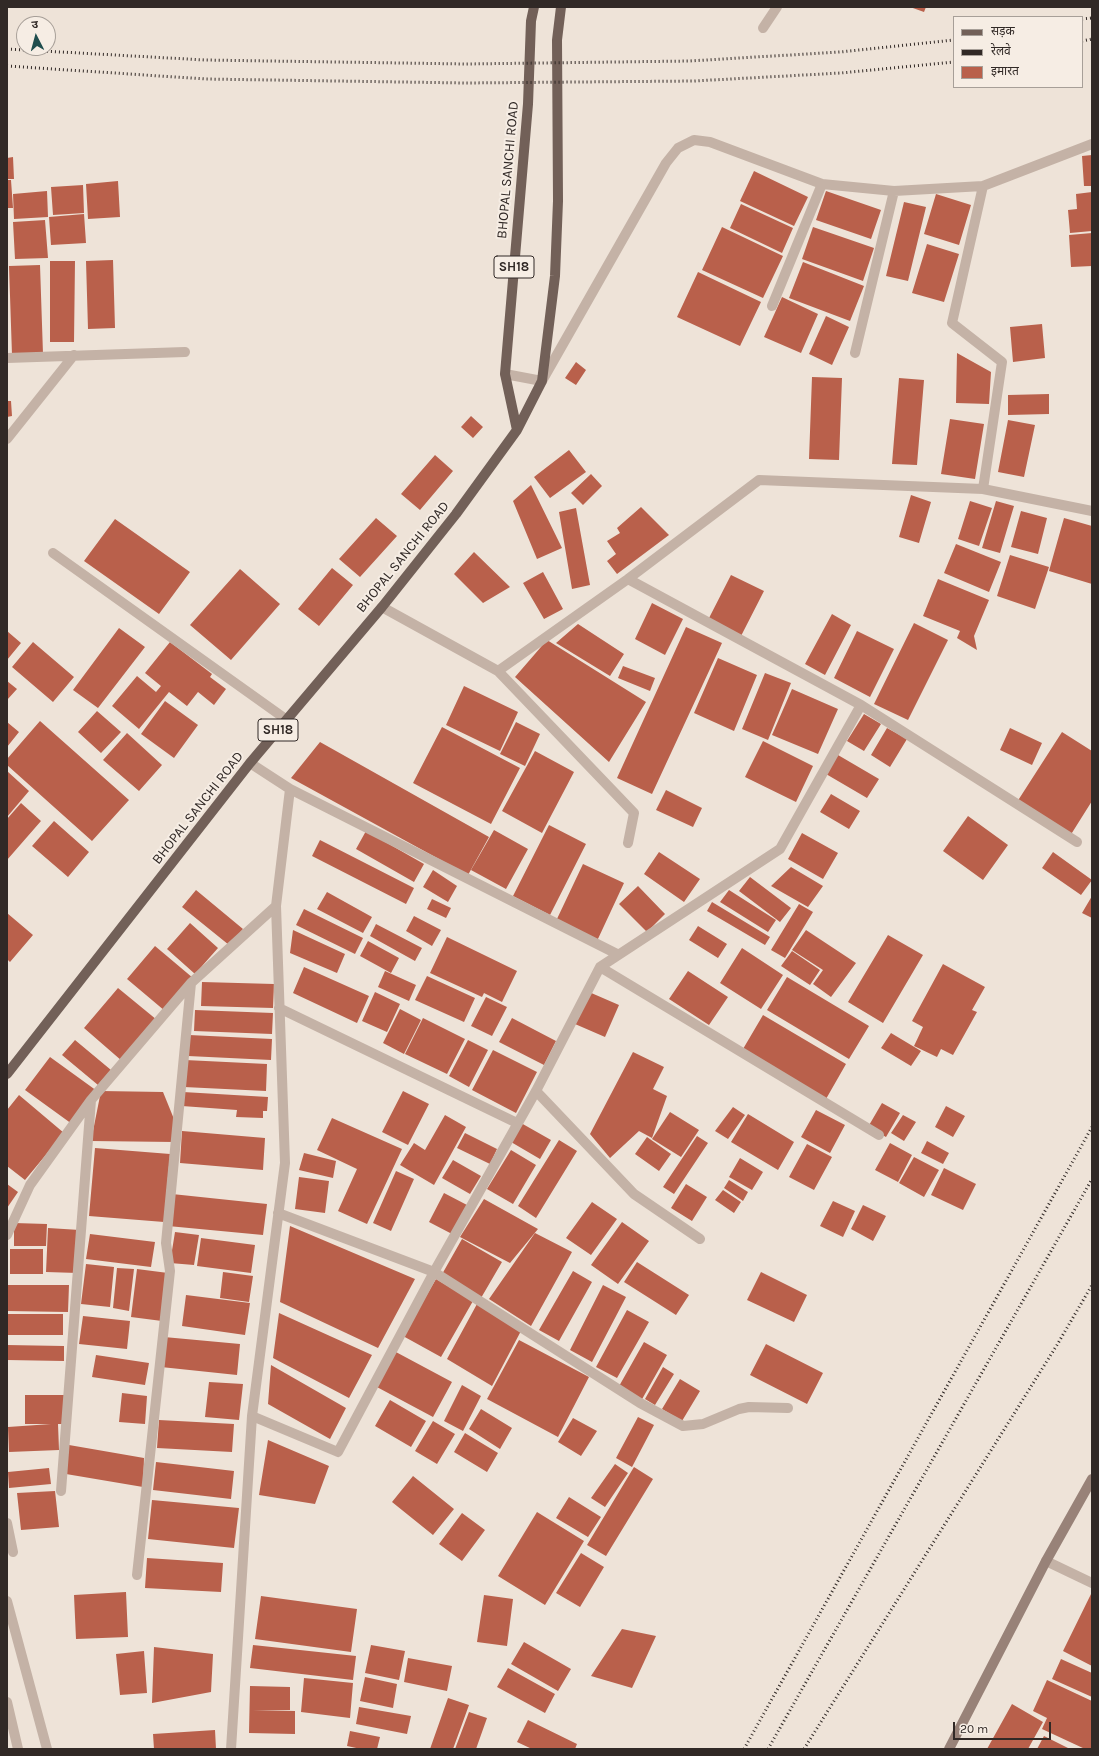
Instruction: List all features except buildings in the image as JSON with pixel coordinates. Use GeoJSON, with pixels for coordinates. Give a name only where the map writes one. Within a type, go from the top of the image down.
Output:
{"type":"FeatureCollection","features":[{"type":"Feature","properties":{"kind":"main road","name":"BHOPAL SANCHI ROAD"},"geometry":{"type":"LineString","coordinates":[[517,430],[505,374],[528,104],[531,21],[534,7]]}},
{"type":"Feature","properties":{"kind":"main road","name":"BHOPAL SANCHI ROAD"},"geometry":{"type":"LineString","coordinates":[[7,1074],[250,763],[382,607],[456,514],[517,430],[542,381],[555,276],[558,201],[557,40],[561,7]]}},
{"type":"Feature","properties":{"kind":"street"},"geometry":{"type":"LineString","coordinates":[[763,28],[777,7]]}},
{"type":"Feature","properties":{"kind":"street"},"geometry":{"type":"LineString","coordinates":[[505,374],[542,381],[666,163],[678,148],[694,140],[710,142],[822,184],[894,191],[983,186],[1092,144]]}},
{"type":"Feature","properties":{"kind":"street"},"geometry":{"type":"LineString","coordinates":[[772,306],[822,184]]}},
{"type":"Feature","properties":{"kind":"street"},"geometry":{"type":"LineString","coordinates":[[983,186],[952,323],[1002,362],[983,489]]}},
{"type":"Feature","properties":{"kind":"street"},"geometry":{"type":"LineString","coordinates":[[855,353],[894,191]]}},
{"type":"Feature","properties":{"kind":"street"},"geometry":{"type":"LineString","coordinates":[[7,358],[185,352]]}},
{"type":"Feature","properties":{"kind":"street"},"geometry":{"type":"LineString","coordinates":[[7,439],[74,356]]}},
{"type":"Feature","properties":{"kind":"street"},"geometry":{"type":"LineString","coordinates":[[498,671],[628,579],[759,480],[983,489],[1092,511]]}},
{"type":"Feature","properties":{"kind":"street"},"geometry":{"type":"LineString","coordinates":[[53,553],[287,720]]}},
{"type":"Feature","properties":{"kind":"street"},"geometry":{"type":"LineString","coordinates":[[628,579],[861,705],[1078,842]]}},
{"type":"Feature","properties":{"kind":"street"},"geometry":{"type":"LineString","coordinates":[[382,607],[498,671],[634,813],[628,843]]}},
{"type":"Feature","properties":{"kind":"street"},"geometry":{"type":"LineString","coordinates":[[252,1416],[338,1452],[434,1272],[536,1091],[600,966],[780,849],[861,705]]}},
{"type":"Feature","properties":{"kind":"street"},"geometry":{"type":"LineString","coordinates":[[250,763],[290,789],[617,954]]}},
{"type":"Feature","properties":{"kind":"street"},"geometry":{"type":"LineString","coordinates":[[231,1749],[252,1416],[285,1163],[276,906],[290,789]]}},
{"type":"Feature","properties":{"kind":"street"},"geometry":{"type":"LineString","coordinates":[[7,1235],[30,1186],[91,1100],[191,983],[276,906]]}},
{"type":"Feature","properties":{"kind":"street"},"geometry":{"type":"LineString","coordinates":[[600,966],[879,1135]]}},
{"type":"Feature","properties":{"kind":"street"},"geometry":{"type":"LineString","coordinates":[[136,1575],[170,1271],[166,1243],[191,983]]}},
{"type":"Feature","properties":{"kind":"street"},"geometry":{"type":"LineString","coordinates":[[280,1008],[517,1123]]}},
{"type":"Feature","properties":{"kind":"street"},"geometry":{"type":"LineString","coordinates":[[536,1091],[634,1194],[700,1239]]}},
{"type":"Feature","properties":{"kind":"street"},"geometry":{"type":"LineString","coordinates":[[61,1491],[91,1100]]}},
{"type":"Feature","properties":{"kind":"street"},"geometry":{"type":"LineString","coordinates":[[278,1214],[434,1272],[640,1403],[683,1426],[703,1424],[739,1409],[748,1407],[788,1408]]}},
{"type":"Feature","properties":{"kind":"street"},"geometry":{"type":"LineString","coordinates":[[949,1749],[1046,1561],[1092,1479]]}},
{"type":"Feature","properties":{"kind":"street"},"geometry":{"type":"LineString","coordinates":[[7,1523],[13,1552]]}},
{"type":"Feature","properties":{"kind":"street"},"geometry":{"type":"LineString","coordinates":[[1046,1561],[1092,1583]]}},
{"type":"Feature","properties":{"kind":"street"},"geometry":{"type":"LineString","coordinates":[[7,1601],[47,1749]]}},
{"type":"Feature","properties":{"kind":"street"},"geometry":{"type":"LineString","coordinates":[[7,1702],[18,1749]]}},
{"type":"Feature","properties":{"kind":"railway"},"geometry":{"type":"LineString","coordinates":[[1083,19],[1092,18]]}},
{"type":"Feature","properties":{"kind":"railway"},"geometry":{"type":"LineString","coordinates":[[1083,41],[1092,39]]}},
{"type":"Feature","properties":{"kind":"railway"},"geometry":{"type":"LineString","coordinates":[[7,49],[205,60],[466,64],[689,61],[840,52],[953,40]]}},
{"type":"Feature","properties":{"kind":"railway"},"geometry":{"type":"LineString","coordinates":[[7,66],[206,79],[465,83],[694,81],[841,73],[953,62]]}},
{"type":"Feature","properties":{"kind":"railway"},"geometry":{"type":"LineString","coordinates":[[744,1749],[1092,1127]]}},
{"type":"Feature","properties":{"kind":"railway"},"geometry":{"type":"LineString","coordinates":[[768,1749],[1092,1179]]}},
{"type":"Feature","properties":{"kind":"railway"},"geometry":{"type":"LineString","coordinates":[[804,1749],[1057,1345],[1092,1285]]}}]}
